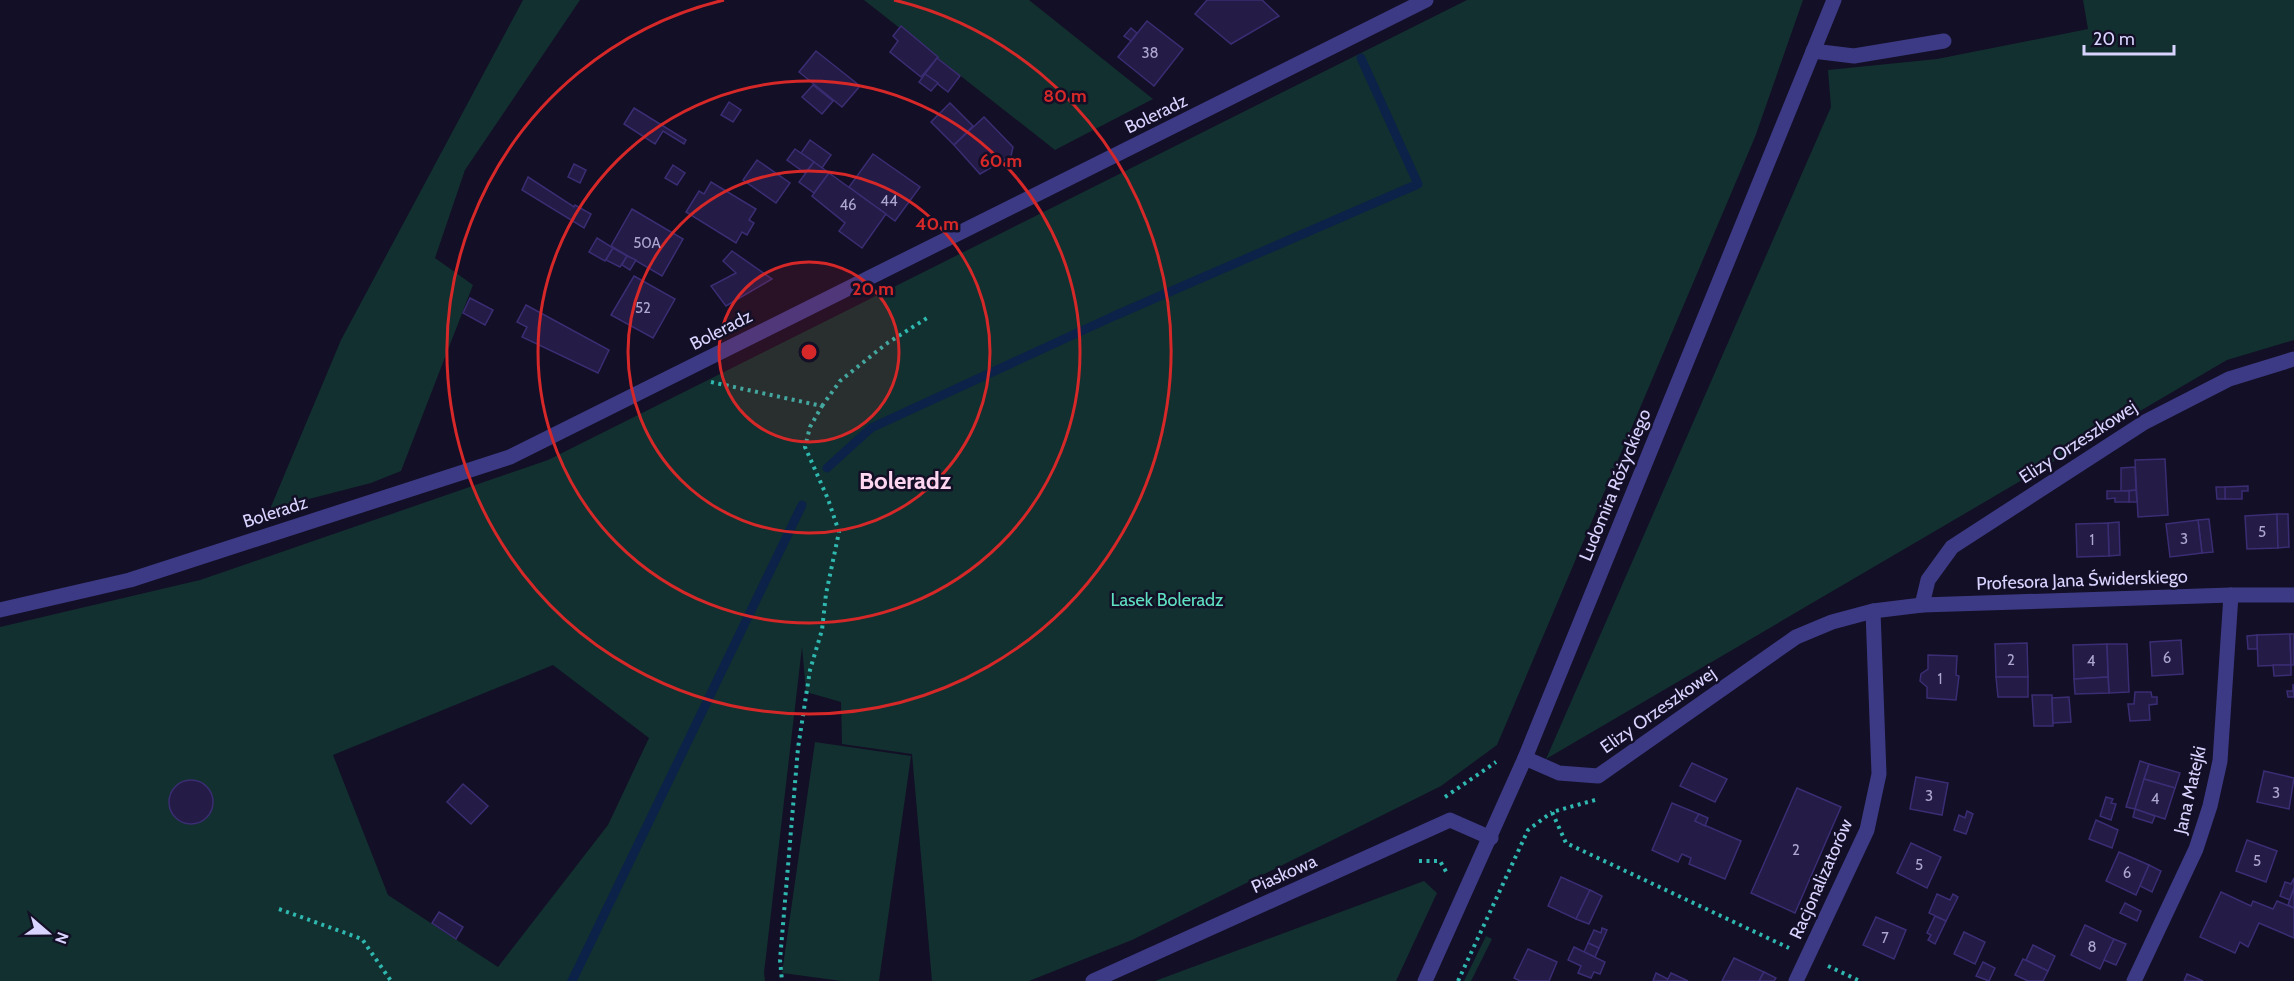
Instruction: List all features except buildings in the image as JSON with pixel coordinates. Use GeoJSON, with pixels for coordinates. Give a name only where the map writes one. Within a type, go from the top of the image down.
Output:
{"type":"FeatureCollection","features":[{"type":"Feature","properties":{"kind":"street","name":"Boleradz"},"geometry":{"type":"LineString","coordinates":[[0,610],[130,580],[510,457],[1426,0]]}},
{"type":"Feature","properties":{"kind":"street","name":"Ludomira Różyckiego"},"geometry":{"type":"LineString","coordinates":[[1425,981],[1525,758],[1834,0]]}},
{"type":"Feature","properties":{"kind":"street"},"geometry":{"type":"LineString","coordinates":[[1813,51],[1854,56],[1944,41]]}},
{"type":"Feature","properties":{"kind":"street","name":"Elizy Orzeszkowej"},"geometry":{"type":"LineString","coordinates":[[1922,605],[1928,580],[1952,547],[2145,422],[2229,379],[2294,359]]}},
{"type":"Feature","properties":{"kind":"street","name":"Jana Matejki"},"geometry":{"type":"LineString","coordinates":[[2134,981],[2196,849],[2210,806],[2220,761],[2231,595]]}},
{"type":"Feature","properties":{"kind":"street","name":"Profesora Jana Świderskiego"},"geometry":{"type":"LineString","coordinates":[[1873,611],[1922,605],[2294,595]]}},
{"type":"Feature","properties":{"kind":"street","name":"Elizy Orzeszkowej"},"geometry":{"type":"LineString","coordinates":[[1525,758],[1559,773],[1598,776],[1796,637],[1832,622],[1873,611]]}},
{"type":"Feature","properties":{"kind":"street","name":"Racjonalizatorów"},"geometry":{"type":"LineString","coordinates":[[1796,981],[1867,830],[1879,774],[1873,611]]}},
{"type":"Feature","properties":{"kind":"street","name":"Piaskowa"},"geometry":{"type":"LineString","coordinates":[[1094,981],[1450,820],[1491,838]]}},
{"type":"Feature","properties":{"kind":"path"},"geometry":{"type":"LineString","coordinates":[[782,981],[780,960],[798,748],[810,670],[822,630],[826,594],[839,532],[828,499],[805,447],[810,427],[840,381],[886,344],[927,318]]}},
{"type":"Feature","properties":{"kind":"path"},"geometry":{"type":"LineString","coordinates":[[701,362],[710,381],[822,406]]}},
{"type":"Feature","properties":{"kind":"path"},"geometry":{"type":"LineString","coordinates":[[1439,801],[1501,759]]}},
{"type":"Feature","properties":{"kind":"path"},"geometry":{"type":"LineString","coordinates":[[1458,981],[1528,830],[1552,812],[1593,801],[1603,794]]}},
{"type":"Feature","properties":{"kind":"path"},"geometry":{"type":"LineString","coordinates":[[1552,812],[1566,843],[1781,944]]}},
{"type":"Feature","properties":{"kind":"path"},"geometry":{"type":"LineString","coordinates":[[1417,862],[1440,861],[1449,876],[1447,886]]}},
{"type":"Feature","properties":{"kind":"path"},"geometry":{"type":"LineString","coordinates":[[279,909],[362,939],[391,981]]}},
{"type":"Feature","properties":{"kind":"green space"},"geometry":{"type":"Polygon","coordinates":[[[523,0],[580,0],[465,170],[435,258],[473,285],[401,471],[371,483],[270,509],[341,340],[523,0]]]}},
{"type":"Feature","properties":{"kind":"green space"},"geometry":{"type":"Polygon","coordinates":[[[864,0],[1029,0],[1153,99],[1055,150],[864,0]]]}},
{"type":"Feature","properties":{"kind":"green space","name":"Lasek Boleradz"},"geometry":{"type":"Polygon","coordinates":[[[1467,0],[1803,0],[1755,137],[1497,745],[1441,786],[1132,940],[1029,981],[932,981],[912,754],[842,744],[841,702],[806,692],[802,647],[764,973],[765,981],[0,981],[0,627],[200,580],[548,460],[1467,0]],[[553,665],[333,755],[388,895],[498,967],[608,825],[649,738],[553,665]]]}},
{"type":"Feature","properties":{"kind":"green space"},"geometry":{"type":"Polygon","coordinates":[[[2083,0],[2294,0],[2294,340],[2227,360],[1546,759],[1831,107],[1828,70],[1937,59],[2088,29],[2083,0]]]}},
{"type":"Feature","properties":{"kind":"green space"},"geometry":{"type":"Polygon","coordinates":[[[815,742],[911,756],[879,981],[842,981],[782,973],[815,742]]]}},
{"type":"Feature","properties":{"kind":"green space"},"geometry":{"type":"Polygon","coordinates":[[[1424,881],[1437,893],[1396,981],[1155,981],[1424,881]]]}},
{"type":"Feature","properties":{"kind":"green space"},"geometry":{"type":"Polygon","coordinates":[[[1486,936],[1492,939],[1471,981],[1464,981],[1486,936]]]}},
{"type":"Feature","properties":{"kind":"waterway"},"geometry":{"type":"LineString","coordinates":[[827,468],[871,428],[1114,316],[1418,184],[1361,58]]}},
{"type":"Feature","properties":{"kind":"waterway"},"geometry":{"type":"LineString","coordinates":[[572,981],[802,505]]}},
{"type":"Feature","properties":{"kind":"district","name":"Boleradz"},"geometry":{"type":"Point","coordinates":[905,481]}}]}
